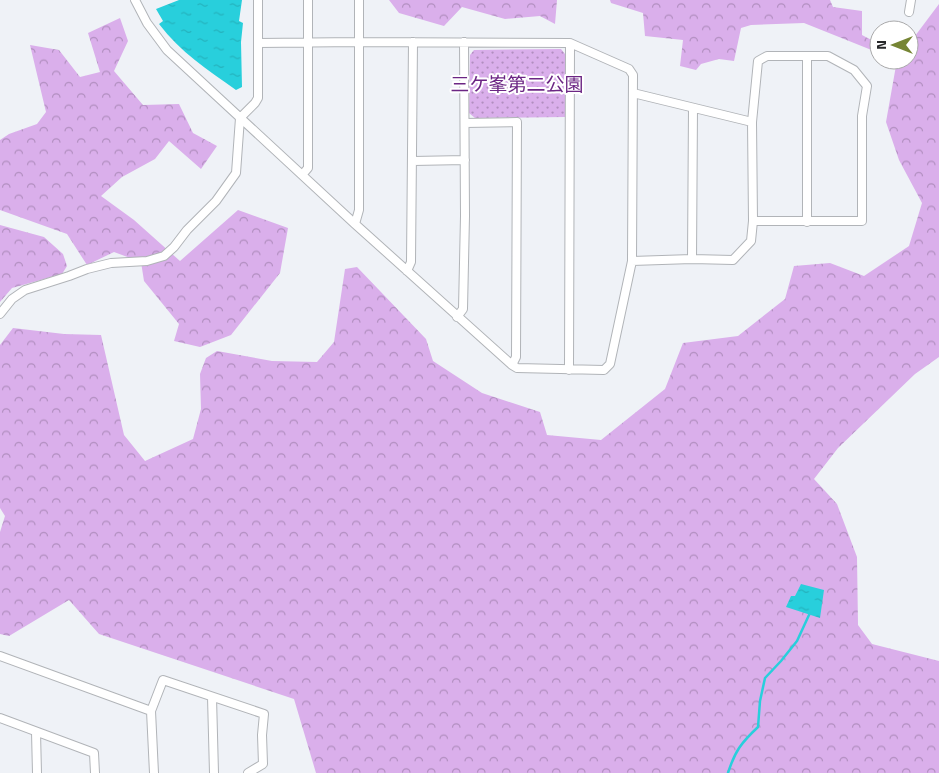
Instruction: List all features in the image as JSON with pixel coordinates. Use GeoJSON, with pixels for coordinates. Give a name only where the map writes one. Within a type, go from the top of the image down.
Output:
{"type":"FeatureCollection","features":[{"type":"Feature","properties":{"kind":"street"},"geometry":{"type":"LineString","coordinates":[[135,0],[146,22],[167,50],[354,224],[512,365],[517,368],[604,370],[610,364],[632,262],[633,75],[629,69],[570,43],[258,43]]}},
{"type":"Feature","properties":{"kind":"street"},"geometry":{"type":"LineString","coordinates":[[0,314],[12,299],[25,290],[111,263],[147,261],[164,256],[216,201],[236,173],[240,118],[255,104],[258,98],[258,0]]}},
{"type":"Feature","properties":{"kind":"street"},"geometry":{"type":"LineString","coordinates":[[302,175],[308,168],[308,0]]}},
{"type":"Feature","properties":{"kind":"street"},"geometry":{"type":"LineString","coordinates":[[354,224],[359,210],[359,0]]}},
{"type":"Feature","properties":{"kind":"street"},"geometry":{"type":"LineString","coordinates":[[910,12],[911,0]]}},
{"type":"Feature","properties":{"kind":"street"},"geometry":{"type":"LineString","coordinates":[[407,272],[411,262],[413,42]]}},
{"type":"Feature","properties":{"kind":"street"},"geometry":{"type":"LineString","coordinates":[[457,317],[464,309],[464,42]]}},
{"type":"Feature","properties":{"kind":"street"},"geometry":{"type":"LineString","coordinates":[[569,370],[570,43]]}},
{"type":"Feature","properties":{"kind":"street"},"geometry":{"type":"LineString","coordinates":[[632,262],[692,259],[733,260],[751,241],[753,221],[752,122],[758,62],[767,56],[828,56],[854,70],[867,86],[862,116],[862,220],[808,222],[753,221]]}},
{"type":"Feature","properties":{"kind":"street"},"geometry":{"type":"LineString","coordinates":[[808,56],[808,222]]}},
{"type":"Feature","properties":{"kind":"street"},"geometry":{"type":"LineString","coordinates":[[633,93],[752,122]]}},
{"type":"Feature","properties":{"kind":"street"},"geometry":{"type":"LineString","coordinates":[[692,259],[693,108]]}},
{"type":"Feature","properties":{"kind":"street"},"geometry":{"type":"LineString","coordinates":[[465,123],[517,122],[516,357],[512,365]]}},
{"type":"Feature","properties":{"kind":"street"},"geometry":{"type":"LineString","coordinates":[[413,160],[465,160]]}},
{"type":"Feature","properties":{"kind":"street"},"geometry":{"type":"LineString","coordinates":[[0,656],[151,711]]}},
{"type":"Feature","properties":{"kind":"street"},"geometry":{"type":"LineString","coordinates":[[154,773],[151,711],[163,680],[264,714],[262,735],[263,764],[248,773]]}},
{"type":"Feature","properties":{"kind":"street"},"geometry":{"type":"LineString","coordinates":[[212,697],[214,773]]}},
{"type":"Feature","properties":{"kind":"street"},"geometry":{"type":"LineString","coordinates":[[0,718],[94,753],[95,773]]}},
{"type":"Feature","properties":{"kind":"street"},"geometry":{"type":"LineString","coordinates":[[36,732],[37,773]]}},
{"type":"Feature","properties":{"kind":"green space"},"geometry":{"type":"Polygon","coordinates":[[[389,0],[557,0],[555,24],[540,16],[505,19],[462,7],[444,26],[399,13],[389,0]]]}},
{"type":"Feature","properties":{"kind":"green space"},"geometry":{"type":"Polygon","coordinates":[[[610,0],[830,0],[833,7],[862,11],[862,35],[869,39],[869,49],[804,23],[751,25],[741,28],[734,61],[719,59],[701,64],[696,70],[680,66],[683,40],[645,36],[643,13],[611,3],[610,0]]]}},
{"type":"Feature","properties":{"kind":"green space"},"geometry":{"type":"Polygon","coordinates":[[[939,4],[939,357],[915,374],[838,448],[814,479],[837,504],[857,557],[858,625],[872,644],[939,661],[939,773],[316,773],[294,699],[99,634],[69,600],[9,636],[0,634],[0,532],[5,516],[0,508],[0,345],[13,328],[64,334],[101,335],[124,435],[145,461],[193,439],[201,409],[200,374],[206,358],[217,351],[272,361],[317,362],[334,342],[345,269],[357,267],[426,339],[433,361],[482,393],[540,412],[547,435],[601,440],[665,389],[683,343],[738,336],[785,299],[794,266],[830,263],[864,276],[909,246],[922,203],[899,160],[886,122],[895,70],[919,70],[919,31],[939,4]]]}},
{"type":"Feature","properties":{"kind":"green space"},"geometry":{"type":"Polygon","coordinates":[[[120,18],[128,41],[114,71],[143,105],[179,104],[193,133],[217,146],[201,169],[169,141],[155,159],[122,177],[101,196],[134,220],[180,261],[238,210],[288,228],[280,273],[231,335],[200,347],[174,341],[179,324],[144,281],[141,262],[114,252],[87,265],[67,234],[0,210],[0,140],[9,134],[37,124],[46,112],[30,45],[59,50],[80,77],[100,72],[88,33],[120,18]]]}},
{"type":"Feature","properties":{"kind":"green space","name":"三ケ峯第二公園"},"geometry":{"type":"Polygon","coordinates":[[[561,49],[565,54],[565,117],[475,118],[469,113],[470,55],[474,50],[561,49]]]}},
{"type":"Feature","properties":{"kind":"green space"},"geometry":{"type":"Polygon","coordinates":[[[0,225],[44,237],[63,254],[67,266],[62,274],[12,288],[0,302],[0,225]]]}},
{"type":"Feature","properties":{"kind":"water"},"geometry":{"type":"Polygon","coordinates":[[[179,0],[242,0],[239,21],[243,23],[241,42],[242,87],[236,90],[205,68],[185,52],[159,24],[163,21],[156,9],[179,0]]]}},
{"type":"Feature","properties":{"kind":"water"},"geometry":{"type":"Polygon","coordinates":[[[801,584],[824,590],[820,618],[786,607],[791,596],[795,596],[801,584]]]}},
{"type":"Feature","properties":{"kind":"waterway"},"geometry":{"type":"LineString","coordinates":[[728,773],[739,748],[758,727],[760,701],[765,678],[797,641],[809,615]]}}]}
